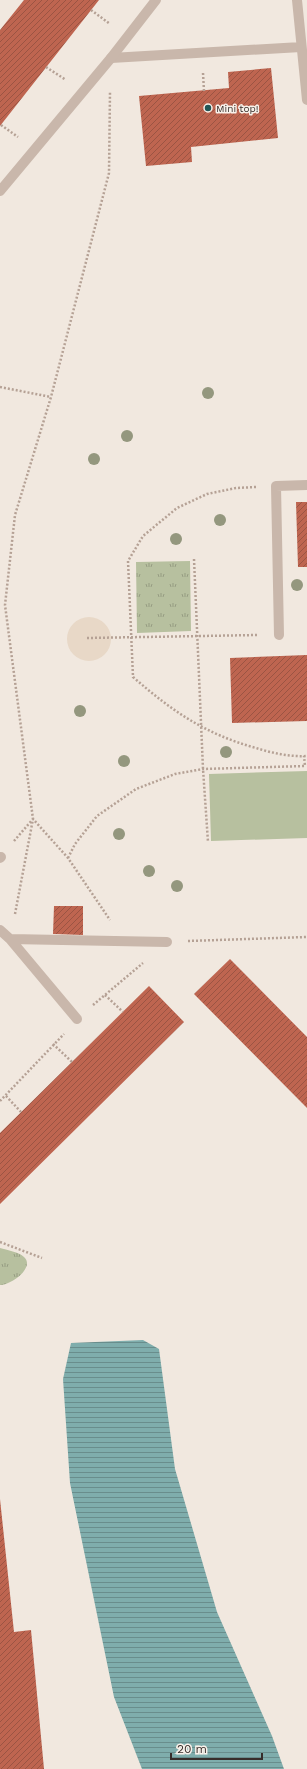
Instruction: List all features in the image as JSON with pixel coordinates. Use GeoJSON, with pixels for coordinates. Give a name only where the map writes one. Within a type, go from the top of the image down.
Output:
{"type":"FeatureCollection","features":[{"type":"Feature","properties":{"kind":"street"},"geometry":{"type":"LineString","coordinates":[[0,191],[111,58],[156,0]]}},
{"type":"Feature","properties":{"kind":"street"},"geometry":{"type":"LineString","coordinates":[[297,0],[307,100]]}},
{"type":"Feature","properties":{"kind":"street"},"geometry":{"type":"LineString","coordinates":[[111,58],[301,47]]}},
{"type":"Feature","properties":{"kind":"street"},"geometry":{"type":"LineString","coordinates":[[279,635],[276,486],[307,485]]}},
{"type":"Feature","properties":{"kind":"street"},"geometry":{"type":"LineString","coordinates":[[0,930],[10,939],[77,1019]]}},
{"type":"Feature","properties":{"kind":"street"},"geometry":{"type":"LineString","coordinates":[[10,939],[167,942]]}},
{"type":"Feature","properties":{"kind":"path"},"geometry":{"type":"LineString","coordinates":[[10,939],[33,819],[5,605],[15,515],[50,397],[109,173],[111,58]]}},
{"type":"Feature","properties":{"kind":"path"},"geometry":{"type":"LineString","coordinates":[[0,387],[50,397]]}},
{"type":"Feature","properties":{"kind":"path"},"geometry":{"type":"LineString","coordinates":[[68,858],[75,844],[97,816],[136,789],[175,774],[203,769],[306,766],[306,756],[271,752],[241,744],[201,728],[163,704],[133,677],[128,561],[143,536],[177,508],[207,494],[236,488],[276,486]]}},
{"type":"Feature","properties":{"kind":"path"},"geometry":{"type":"LineString","coordinates":[[194,559],[203,769],[208,842]]}},
{"type":"Feature","properties":{"kind":"path"},"geometry":{"type":"LineString","coordinates":[[87,638],[279,635]]}},
{"type":"Feature","properties":{"kind":"path"},"geometry":{"type":"LineString","coordinates":[[0,858],[33,819]]}},
{"type":"Feature","properties":{"kind":"path"},"geometry":{"type":"LineString","coordinates":[[33,819],[68,858],[124,941]]}},
{"type":"Feature","properties":{"kind":"path"},"geometry":{"type":"LineString","coordinates":[[0,1101],[77,1019],[167,942],[307,937]]}},
{"type":"Feature","properties":{"kind":"path"},"geometry":{"type":"LineString","coordinates":[[105,995],[123,1012]]}},
{"type":"Feature","properties":{"kind":"path"},"geometry":{"type":"LineString","coordinates":[[53,1044],[72,1062]]}},
{"type":"Feature","properties":{"kind":"path"},"geometry":{"type":"LineString","coordinates":[[6,1096],[21,1112]]}},
{"type":"Feature","properties":{"kind":"path"},"geometry":{"type":"LineString","coordinates":[[0,1242],[42,1258]]}},
{"type":"Feature","properties":{"kind":"green space"},"geometry":{"type":"Polygon","coordinates":[[[190,561],[191,631],[137,633],[136,562],[190,561]]]}},
{"type":"Feature","properties":{"kind":"green space"},"geometry":{"type":"Polygon","coordinates":[[[307,771],[307,838],[211,841],[209,774],[307,771]]]}},
{"type":"Feature","properties":{"kind":"green space"},"geometry":{"type":"Polygon","coordinates":[[[0,1248],[13,1251],[24,1257],[27,1261],[27,1266],[20,1276],[4,1285],[0,1285],[0,1248]]]}},
{"type":"Feature","properties":{"kind":"shaded area"},"geometry":{"type":"Polygon","coordinates":[[[85,617],[93,617],[105,623],[111,635],[111,643],[105,655],[93,661],[85,661],[73,655],[67,643],[67,635],[73,623],[85,617]]]}},
{"type":"Feature","properties":{"kind":"water"},"geometry":{"type":"Polygon","coordinates":[[[143,1340],[159,1349],[175,1469],[217,1612],[272,1736],[284,1769],[142,1769],[114,1697],[70,1483],[63,1379],[71,1343],[143,1340]]]}},
{"type":"Feature","properties":{"kind":"building"},"geometry":{"type":"Polygon","coordinates":[[[24,0],[99,0],[0,126],[0,30],[24,0]]]}},
{"type":"Feature","properties":{"kind":"building"},"geometry":{"type":"Polygon","coordinates":[[[271,68],[278,138],[191,147],[192,162],[146,166],[139,96],[229,88],[228,72],[271,68]]]}},
{"type":"Feature","properties":{"kind":"building"},"geometry":{"type":"Polygon","coordinates":[[[296,502],[307,502],[307,567],[298,567],[296,502]]]}},
{"type":"Feature","properties":{"kind":"building"},"geometry":{"type":"Polygon","coordinates":[[[307,655],[307,721],[232,723],[230,658],[307,655]]]}},
{"type":"Feature","properties":{"kind":"building"},"geometry":{"type":"Polygon","coordinates":[[[54,906],[83,906],[83,935],[53,934],[54,906]]]}},
{"type":"Feature","properties":{"kind":"building"},"geometry":{"type":"Polygon","coordinates":[[[230,959],[307,1037],[307,1108],[194,994],[230,959]]]}},
{"type":"Feature","properties":{"kind":"building"},"geometry":{"type":"Polygon","coordinates":[[[149,986],[184,1022],[0,1204],[0,1133],[149,986]]]}},
{"type":"Feature","properties":{"kind":"building"},"geometry":{"type":"Polygon","coordinates":[[[0,1499],[14,1632],[31,1630],[44,1769],[0,1769],[0,1499]]]}},
{"type":"Feature","properties":{"kind":"place","name":"Mini top!"},"geometry":{"type":"Point","coordinates":[208,108]}}]}
